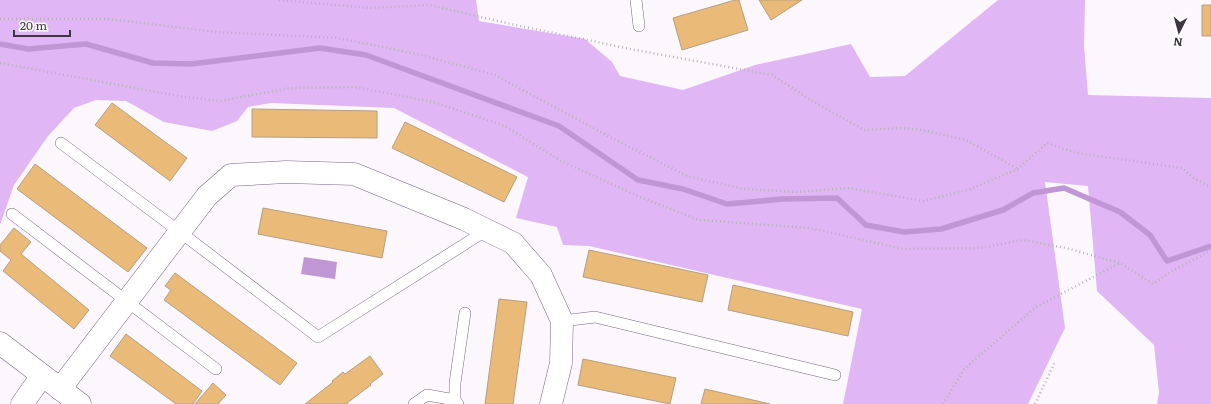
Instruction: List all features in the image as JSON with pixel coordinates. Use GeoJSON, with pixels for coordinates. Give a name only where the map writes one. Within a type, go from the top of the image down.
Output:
{"type":"FeatureCollection","features":[{"type":"Feature","properties":{"kind":"street"},"geometry":{"type":"LineString","coordinates":[[59,395],[126,302],[207,196],[231,175],[286,172],[354,174],[464,219],[513,243],[541,275],[562,321],[561,363],[551,404]]}},
{"type":"Feature","properties":{"kind":"street"},"geometry":{"type":"LineString","coordinates":[[0,343],[42,376],[59,395],[80,404]]}},
{"type":"Feature","properties":{"kind":"street"},"geometry":{"type":"LineString","coordinates":[[22,404],[42,376]]}},
{"type":"Feature","properties":{"kind":"lane"},"geometry":{"type":"LineString","coordinates":[[636,0],[639,26]]}},
{"type":"Feature","properties":{"kind":"lane"},"geometry":{"type":"LineString","coordinates":[[61,143],[318,336],[487,230]]}},
{"type":"Feature","properties":{"kind":"lane"},"geometry":{"type":"LineString","coordinates":[[12,214],[216,369]]}},
{"type":"Feature","properties":{"kind":"lane"},"geometry":{"type":"LineString","coordinates":[[414,404],[427,395],[456,402],[455,383],[465,313]]}},
{"type":"Feature","properties":{"kind":"lane"},"geometry":{"type":"LineString","coordinates":[[562,321],[595,318],[835,375]]}},
{"type":"Feature","properties":{"kind":"path"},"geometry":{"type":"LineString","coordinates":[[279,0],[370,8],[429,5],[630,49],[772,75],[814,102],[864,130],[901,128],[922,130],[966,140],[1018,169]]}},
{"type":"Feature","properties":{"kind":"path"},"geometry":{"type":"LineString","coordinates":[[0,19],[108,19],[217,32],[338,38],[421,55],[495,75],[610,137],[687,176],[744,189],[798,192],[848,188],[923,201],[968,190],[1018,169],[1047,143],[1076,153],[1182,168],[1195,179],[1211,187]]}},
{"type":"Feature","properties":{"kind":"path"},"geometry":{"type":"LineString","coordinates":[[0,63],[178,96],[220,101],[290,88],[355,87],[433,102],[505,126],[561,161],[640,197],[699,220],[810,228],[903,249],[981,248],[1023,240],[1066,248],[1120,262],[1153,284],[1170,272],[1205,254],[1211,248]]}},
{"type":"Feature","properties":{"kind":"path"},"geometry":{"type":"LineString","coordinates":[[943,404],[965,368],[1036,307],[1120,262]]}},
{"type":"Feature","properties":{"kind":"path"},"geometry":{"type":"LineString","coordinates":[[1035,404],[1055,362]]}},
{"type":"Feature","properties":{"kind":"shaded area"},"geometry":{"type":"Polygon","coordinates":[[[0,0],[476,0],[479,21],[585,39],[612,62],[620,76],[683,90],[755,65],[851,44],[870,77],[905,76],[998,0],[1085,0],[1084,46],[1088,95],[1211,98],[1211,404],[1157,404],[1159,392],[1154,345],[1097,291],[1088,186],[1045,182],[1065,328],[1028,404],[843,404],[862,309],[589,246],[563,245],[557,227],[516,218],[528,177],[394,108],[271,103],[248,107],[237,121],[212,131],[164,122],[126,101],[96,100],[74,108],[48,136],[14,185],[0,225],[0,0]]]}},
{"type":"Feature","properties":{"kind":"shaded area"},"geometry":{"type":"Polygon","coordinates":[[[304,257],[337,262],[335,279],[301,274],[304,257]]]}},
{"type":"Feature","properties":{"kind":"building"},"geometry":{"type":"Polygon","coordinates":[[[739,0],[748,30],[682,50],[673,18],[739,0]]]}},
{"type":"Feature","properties":{"kind":"building"},"geometry":{"type":"Polygon","coordinates":[[[759,0],[802,0],[771,20],[759,0]]]}},
{"type":"Feature","properties":{"kind":"building"},"geometry":{"type":"Polygon","coordinates":[[[1202,5],[1211,5],[1211,36],[1202,36],[1202,5]]]}},
{"type":"Feature","properties":{"kind":"building"},"geometry":{"type":"Polygon","coordinates":[[[112,103],[187,158],[170,181],[95,125],[112,103]]]}},
{"type":"Feature","properties":{"kind":"building"},"geometry":{"type":"Polygon","coordinates":[[[252,109],[377,111],[377,138],[252,137],[252,109]]]}},
{"type":"Feature","properties":{"kind":"building"},"geometry":{"type":"Polygon","coordinates":[[[405,122],[517,177],[504,202],[392,148],[405,122]]]}},
{"type":"Feature","properties":{"kind":"building"},"geometry":{"type":"Polygon","coordinates":[[[35,164],[147,248],[128,272],[17,189],[35,164]]]}},
{"type":"Feature","properties":{"kind":"building"},"geometry":{"type":"Polygon","coordinates":[[[263,208],[387,231],[382,258],[258,234],[263,208]]]}},
{"type":"Feature","properties":{"kind":"building"},"geometry":{"type":"Polygon","coordinates":[[[14,228],[31,242],[21,254],[89,310],[74,329],[3,271],[11,260],[0,251],[0,245],[14,228]]]}},
{"type":"Feature","properties":{"kind":"building"},"geometry":{"type":"Polygon","coordinates":[[[589,250],[708,275],[702,302],[583,277],[589,250]]]}},
{"type":"Feature","properties":{"kind":"building"},"geometry":{"type":"Polygon","coordinates":[[[175,273],[297,363],[280,385],[164,300],[171,290],[165,286],[175,273]]]}},
{"type":"Feature","properties":{"kind":"building"},"geometry":{"type":"Polygon","coordinates":[[[733,285],[853,312],[848,336],[728,310],[733,285]]]}},
{"type":"Feature","properties":{"kind":"building"},"geometry":{"type":"Polygon","coordinates":[[[499,299],[527,302],[513,404],[485,404],[499,299]]]}},
{"type":"Feature","properties":{"kind":"building"},"geometry":{"type":"Polygon","coordinates":[[[126,334],[202,391],[193,404],[176,404],[110,356],[126,334]]]}},
{"type":"Feature","properties":{"kind":"building"},"geometry":{"type":"Polygon","coordinates":[[[370,356],[383,374],[347,403],[348,404],[305,404],[333,382],[332,381],[343,372],[345,374],[370,356]]]}},
{"type":"Feature","properties":{"kind":"building"},"geometry":{"type":"Polygon","coordinates":[[[583,359],[676,378],[670,404],[578,385],[583,359]]]}},
{"type":"Feature","properties":{"kind":"building"},"geometry":{"type":"Polygon","coordinates":[[[213,383],[226,395],[218,404],[195,404],[213,383]]]}},
{"type":"Feature","properties":{"kind":"building"},"geometry":{"type":"Polygon","coordinates":[[[705,389],[770,404],[701,404],[705,389]]]}},
{"type":"Feature","properties":{"kind":"waterway"},"geometry":{"type":"LineString","coordinates":[[0,44],[28,49],[86,44],[153,63],[191,64],[320,48],[366,55],[559,126],[638,180],[683,189],[727,204],[783,199],[837,198],[866,225],[904,232],[941,229],[1003,210],[1033,193],[1064,188],[1120,212],[1150,235],[1167,261],[1211,246]]}}]}
